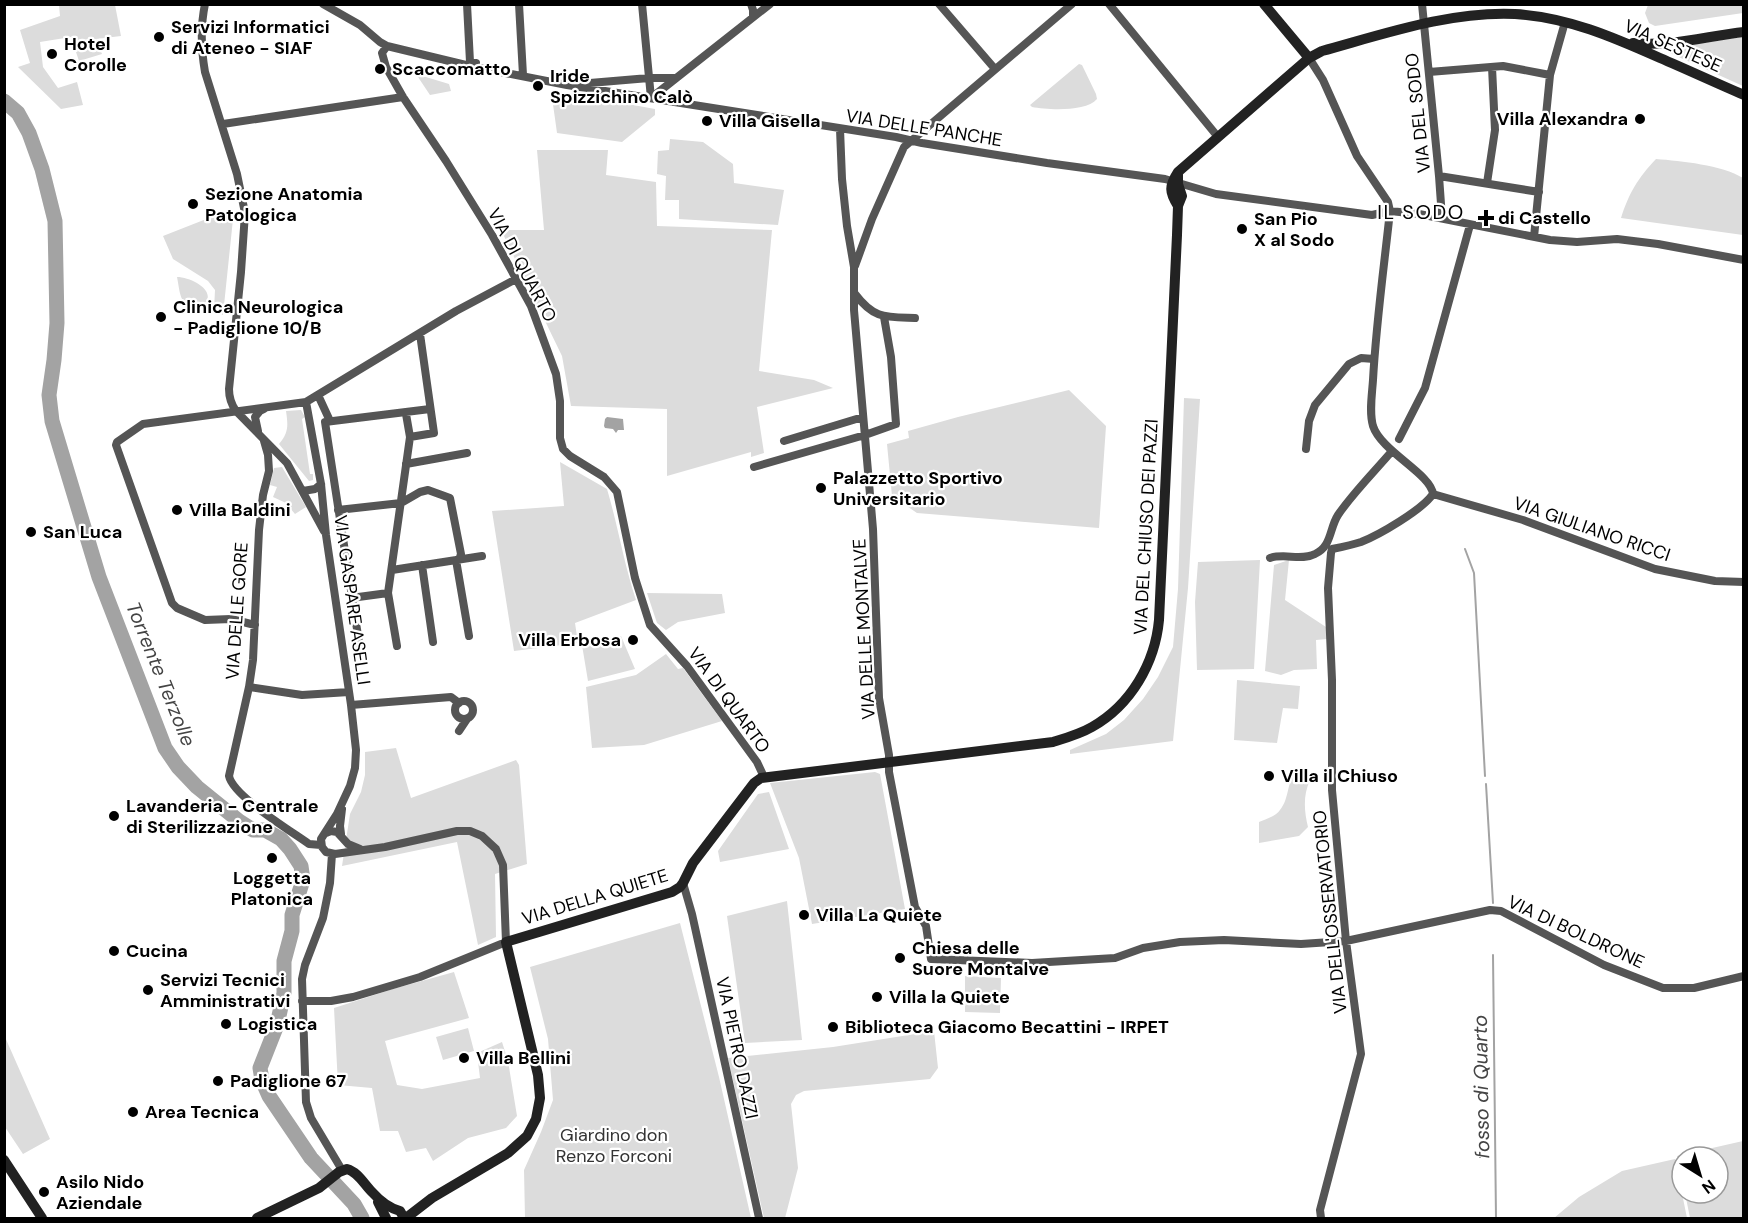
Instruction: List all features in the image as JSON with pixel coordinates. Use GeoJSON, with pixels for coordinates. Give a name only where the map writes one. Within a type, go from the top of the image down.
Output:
{"type":"FeatureCollection","features":[{"type":"Feature","properties":{"kind":"main road"},"geometry":{"type":"LineString","coordinates":[[1264,4],[1310,58]]}},
{"type":"Feature","properties":{"kind":"main road","name":"VIA SESTESE"},"geometry":{"type":"LineString","coordinates":[[1176,179],[1218,137],[1310,58],[1322,51],[1424,24],[1465,17],[1502,14],[1534,16],[1582,26],[1743,95]]}},
{"type":"Feature","properties":{"kind":"main road"},"geometry":{"type":"LineString","coordinates":[[1623,42],[1670,43],[1743,32]]}},
{"type":"Feature","properties":{"kind":"main road","name":"VIA DEL CHIUSO DEI PAZZI"},"geometry":{"type":"LineString","coordinates":[[889,763],[1043,744],[1068,737],[1092,727],[1106,717],[1125,700],[1142,676],[1154,648],[1159,626],[1179,206],[1170,190],[1176,179]]}},
{"type":"Feature","properties":{"kind":"main road"},"geometry":{"type":"LineString","coordinates":[[764,777],[889,763]]}},
{"type":"Feature","properties":{"kind":"main road","name":"VIA DELLA QUIETE"},"geometry":{"type":"LineString","coordinates":[[506,942],[680,887],[693,863],[754,783],[764,777]]}},
{"type":"Feature","properties":{"kind":"main road"},"geometry":{"type":"LineString","coordinates":[[257,1218],[319,1188],[341,1171],[349,1169],[396,1216],[518,1146],[530,1132],[538,1113],[540,1098],[538,1075],[506,942]]}},
{"type":"Feature","properties":{"kind":"main road"},"geometry":{"type":"LineString","coordinates":[[4,1160],[42,1218]]}},
{"type":"Feature","properties":{"kind":"street"},"geometry":{"type":"LineString","coordinates":[[205,4],[201,30],[202,56],[237,174],[245,216],[229,389],[230,400],[236,411],[287,463],[326,535]]}},
{"type":"Feature","properties":{"kind":"street","name":"VIA DELLE PANCHE"},"geometry":{"type":"LineString","coordinates":[[323,4],[360,25],[387,46],[567,85],[896,136],[910,141],[1047,163],[1176,179],[1216,194],[1276,203],[1372,215],[1390,211],[1409,212],[1534,237],[1570,242],[1617,239],[1658,244],[1743,260]]}},
{"type":"Feature","properties":{"kind":"street"},"geometry":{"type":"LineString","coordinates":[[467,4],[470,62],[483,65],[486,69]]}},
{"type":"Feature","properties":{"kind":"street"},"geometry":{"type":"LineString","coordinates":[[519,4],[523,75]]}},
{"type":"Feature","properties":{"kind":"street"},"geometry":{"type":"LineString","coordinates":[[642,4],[651,98]]}},
{"type":"Feature","properties":{"kind":"street"},"geometry":{"type":"LineString","coordinates":[[751,4],[753,17]]}},
{"type":"Feature","properties":{"kind":"street"},"geometry":{"type":"LineString","coordinates":[[651,98],[770,4]]}},
{"type":"Feature","properties":{"kind":"street"},"geometry":{"type":"LineString","coordinates":[[939,4],[995,69]]}},
{"type":"Feature","properties":{"kind":"street"},"geometry":{"type":"LineString","coordinates":[[854,267],[904,147],[1072,4]]}},
{"type":"Feature","properties":{"kind":"street"},"geometry":{"type":"LineString","coordinates":[[1109,4],[1218,137]]}},
{"type":"Feature","properties":{"kind":"street","name":"VIA DEL SODO"},"geometry":{"type":"LineString","coordinates":[[1422,4],[1442,218]]}},
{"type":"Feature","properties":{"kind":"street"},"geometry":{"type":"LineString","coordinates":[[1534,237],[1550,75],[1565,22]]}},
{"type":"Feature","properties":{"kind":"street","name":"VIA DI QUARTO"},"geometry":{"type":"LineString","coordinates":[[387,46],[382,51],[383,59],[403,97],[492,236],[531,306],[556,374],[560,401],[560,438],[563,448],[570,456],[604,477],[617,492],[635,579],[650,625],[687,666],[757,762],[764,777]]}},
{"type":"Feature","properties":{"kind":"street"},"geometry":{"type":"LineString","coordinates":[[1310,58],[1323,80],[1357,156],[1372,181],[1389,202],[1390,211],[1374,359],[1372,421],[1378,435],[1392,451],[1426,481],[1432,489],[1432,494]]}},
{"type":"Feature","properties":{"kind":"street"},"geometry":{"type":"LineString","coordinates":[[1429,72],[1512,66],[1550,75]]}},
{"type":"Feature","properties":{"kind":"street"},"geometry":{"type":"LineString","coordinates":[[1487,183],[1495,130],[1492,67]]}},
{"type":"Feature","properties":{"kind":"street"},"geometry":{"type":"LineString","coordinates":[[567,85],[675,78]]}},
{"type":"Feature","properties":{"kind":"street"},"geometry":{"type":"LineString","coordinates":[[223,124],[403,97]]}},
{"type":"Feature","properties":{"kind":"street","name":"VIA DELLE MONTALVE"},"geometry":{"type":"LineString","coordinates":[[840,129],[842,179],[854,267],[854,310],[873,529],[879,698],[889,772],[915,907],[926,926],[932,959]]}},
{"type":"Feature","properties":{"kind":"street"},"geometry":{"type":"LineString","coordinates":[[1439,177],[1539,192]]}},
{"type":"Feature","properties":{"kind":"street"},"geometry":{"type":"LineString","coordinates":[[1400,439],[1425,388],[1470,225]]}},
{"type":"Feature","properties":{"kind":"street"},"geometry":{"type":"LineString","coordinates":[[255,625],[231,619],[205,620],[174,606],[116,445],[117,442],[143,424],[306,402],[456,311],[516,279]]}},
{"type":"Feature","properties":{"kind":"street"},"geometry":{"type":"LineString","coordinates":[[855,294],[866,308],[884,317],[915,318]]}},
{"type":"Feature","properties":{"kind":"street"},"geometry":{"type":"LineString","coordinates":[[754,467],[897,424],[891,357],[884,317]]}},
{"type":"Feature","properties":{"kind":"street"},"geometry":{"type":"LineString","coordinates":[[410,437],[434,433],[420,334]]}},
{"type":"Feature","properties":{"kind":"street"},"geometry":{"type":"LineString","coordinates":[[1306,449],[1309,421],[1316,405],[1349,364],[1360,358],[1374,359]]}},
{"type":"Feature","properties":{"kind":"street"},"geometry":{"type":"LineString","coordinates":[[318,395],[330,421]]}},
{"type":"Feature","properties":{"kind":"street","name":"VIA GASPARE ASELLI"},"geometry":{"type":"LineString","coordinates":[[306,402],[321,484],[356,750],[350,786],[325,833]]}},
{"type":"Feature","properties":{"kind":"street","name":"VIA DELLE GORE"},"geometry":{"type":"LineString","coordinates":[[263,409],[255,419],[256,428],[262,436],[268,455],[269,471],[263,495],[259,530],[253,660],[229,776],[230,782],[248,800],[309,844],[321,845],[326,852],[334,854]]}},
{"type":"Feature","properties":{"kind":"street"},"geometry":{"type":"LineString","coordinates":[[361,656],[325,422],[406,414],[430,409]]}},
{"type":"Feature","properties":{"kind":"street"},"geometry":{"type":"LineString","coordinates":[[397,646],[388,593],[410,437],[406,414]]}},
{"type":"Feature","properties":{"kind":"street"},"geometry":{"type":"LineString","coordinates":[[784,441],[863,417]]}},
{"type":"Feature","properties":{"kind":"street"},"geometry":{"type":"LineString","coordinates":[[1270,558],[1310,556],[1322,550],[1329,541],[1337,516],[1392,451]]}},
{"type":"Feature","properties":{"kind":"street"},"geometry":{"type":"LineString","coordinates":[[406,464],[467,453]]}},
{"type":"Feature","properties":{"kind":"street"},"geometry":{"type":"LineString","coordinates":[[303,491],[315,489],[321,484]]}},
{"type":"Feature","properties":{"kind":"street"},"geometry":{"type":"LineString","coordinates":[[338,510],[401,502],[428,490],[450,498],[461,554],[457,560],[469,636]]}},
{"type":"Feature","properties":{"kind":"street","name":"VIA GIULIANO RICCI"},"geometry":{"type":"LineString","coordinates":[[1432,494],[1523,520],[1655,569],[1715,581],[1743,582]]}},
{"type":"Feature","properties":{"kind":"street","name":"VIA DELL'OSSERVATORIO"},"geometry":{"type":"LineString","coordinates":[[1321,1218],[1320,1210],[1361,1054],[1346,941],[1332,790],[1332,680],[1328,588],[1331,553],[1332,549],[1372,537],[1425,503],[1432,494]]}},
{"type":"Feature","properties":{"kind":"street"},"geometry":{"type":"LineString","coordinates":[[392,570],[482,556]]}},
{"type":"Feature","properties":{"kind":"street"},"geometry":{"type":"LineString","coordinates":[[422,565],[433,642]]}},
{"type":"Feature","properties":{"kind":"street"},"geometry":{"type":"LineString","coordinates":[[351,598],[388,593]]}},
{"type":"Feature","properties":{"kind":"street"},"geometry":{"type":"LineString","coordinates":[[249,687],[302,695],[349,692]]}},
{"type":"Feature","properties":{"kind":"street"},"geometry":{"type":"LineString","coordinates":[[351,705],[451,697],[459,703],[466,702],[472,706],[473,714],[459,731]]}},
{"type":"Feature","properties":{"kind":"street"},"geometry":{"type":"LineString","coordinates":[[459,703],[455,710],[456,715],[467,719]]}},
{"type":"Feature","properties":{"kind":"street","name":"VIA GASPARE ASELLI"},"geometry":{"type":"LineString","coordinates":[[342,836],[340,821],[343,801]]}},
{"type":"Feature","properties":{"kind":"street"},"geometry":{"type":"LineString","coordinates":[[321,845],[321,839],[325,833],[333,831],[342,836],[352,847],[362,850]]}},
{"type":"Feature","properties":{"kind":"street"},"geometry":{"type":"LineString","coordinates":[[302,1001],[331,1001],[420,977],[506,942],[503,865],[496,849],[482,836],[470,831],[457,831],[409,842],[334,854]]}},
{"type":"Feature","properties":{"kind":"street"},"geometry":{"type":"LineString","coordinates":[[341,1171],[311,1118],[306,1102],[302,979],[323,918],[334,854],[344,847],[342,836]]}},
{"type":"Feature","properties":{"kind":"street","name":"VIA PIETRO DAZZI"},"geometry":{"type":"LineString","coordinates":[[684,883],[759,1218]]}},
{"type":"Feature","properties":{"kind":"street","name":"VIA DI BOLDRONE"},"geometry":{"type":"LineString","coordinates":[[932,959],[1032,963],[1115,958],[1143,948],[1180,942],[1224,940],[1301,944],[1346,941],[1490,910],[1501,911],[1604,965],[1664,988],[1694,988],[1743,976]]}},
{"type":"Feature","properties":{"kind":"green space"},"geometry":{"type":"Polygon","coordinates":[[[59,5],[115,5],[121,36],[96,39],[102,54],[79,61],[71,37],[40,42],[43,67],[58,88],[77,82],[83,105],[61,109],[18,67],[30,63],[20,30],[60,16],[59,5]]]}},
{"type":"Feature","properties":{"kind":"green space"},"geometry":{"type":"Polygon","coordinates":[[[1648,5],[1743,5],[1743,13],[1655,26],[1649,23],[1645,13],[1648,5]]]}},
{"type":"Feature","properties":{"kind":"green space"},"geometry":{"type":"Polygon","coordinates":[[[1743,37],[1743,86],[1661,49],[1743,37]]]}},
{"type":"Feature","properties":{"kind":"green space"},"geometry":{"type":"Polygon","coordinates":[[[1079,64],[1082,65],[1097,99],[1084,106],[1066,109],[1039,108],[1030,105],[1079,64]]]}},
{"type":"Feature","properties":{"kind":"green space"},"geometry":{"type":"Polygon","coordinates":[[[416,74],[449,84],[451,91],[430,95],[416,74]]]}},
{"type":"Feature","properties":{"kind":"green space"},"geometry":{"type":"Polygon","coordinates":[[[551,90],[655,109],[655,115],[622,142],[557,133],[551,90]]]}},
{"type":"Feature","properties":{"kind":"green space"},"geometry":{"type":"Polygon","coordinates":[[[670,139],[703,142],[733,164],[734,183],[784,190],[778,225],[679,219],[679,200],[665,200],[666,176],[657,174],[658,151],[669,150],[670,139]]]}},
{"type":"Feature","properties":{"kind":"green space"},"geometry":{"type":"Polygon","coordinates":[[[537,150],[608,150],[606,175],[656,182],[657,226],[772,230],[759,371],[814,380],[833,388],[757,407],[764,453],[751,457],[751,452],[667,476],[667,409],[571,406],[562,356],[501,230],[544,230],[537,150]]]}},
{"type":"Feature","properties":{"kind":"green space"},"geometry":{"type":"Polygon","coordinates":[[[1656,159],[1713,167],[1743,178],[1743,235],[1621,218],[1635,186],[1656,159]]]}},
{"type":"Feature","properties":{"kind":"green space"},"geometry":{"type":"Polygon","coordinates":[[[219,214],[233,219],[223,315],[214,310],[215,290],[208,281],[173,259],[163,236],[219,214]]]}},
{"type":"Feature","properties":{"kind":"green space"},"geometry":{"type":"Polygon","coordinates":[[[177,277],[191,280],[204,288],[208,298],[205,303],[197,308],[187,305],[181,297],[177,277]]]}},
{"type":"Feature","properties":{"kind":"green space"},"geometry":{"type":"Polygon","coordinates":[[[1069,390],[1106,426],[1099,528],[917,513],[892,496],[887,444],[909,438],[908,431],[1069,390]]]}},
{"type":"Feature","properties":{"kind":"green space"},"geometry":{"type":"Polygon","coordinates":[[[1184,398],[1200,399],[1188,588],[1173,741],[1070,754],[1070,750],[1106,734],[1124,720],[1143,699],[1158,677],[1173,647],[1178,589],[1184,398]]]}},
{"type":"Feature","properties":{"kind":"green space"},"geometry":{"type":"Polygon","coordinates":[[[301,410],[305,417],[302,419],[310,474],[313,474],[313,480],[309,481],[279,444],[287,428],[286,411],[301,410]]]}},
{"type":"Feature","properties":{"kind":"green space"},"geometry":{"type":"Polygon","coordinates":[[[560,462],[607,489],[636,600],[575,623],[578,643],[514,651],[492,511],[564,506],[560,462]]]}},
{"type":"Feature","properties":{"kind":"green space"},"geometry":{"type":"Polygon","coordinates":[[[282,467],[306,507],[295,514],[290,508],[286,515],[286,503],[273,497],[277,487],[270,485],[274,468],[282,467]]]}},
{"type":"Feature","properties":{"kind":"green space"},"geometry":{"type":"Polygon","coordinates":[[[1260,560],[1254,669],[1197,670],[1195,602],[1198,562],[1260,560]]]}},
{"type":"Feature","properties":{"kind":"green space"},"geometry":{"type":"Polygon","coordinates":[[[1289,560],[1285,600],[1326,627],[1327,639],[1316,640],[1317,669],[1294,670],[1281,675],[1265,671],[1274,565],[1289,560]]]}},
{"type":"Feature","properties":{"kind":"green space"},"geometry":{"type":"Polygon","coordinates":[[[647,593],[722,594],[725,613],[678,622],[666,630],[657,623],[647,593]]]}},
{"type":"Feature","properties":{"kind":"green space"},"geometry":{"type":"Polygon","coordinates":[[[621,636],[635,669],[588,681],[582,645],[621,636]]]}},
{"type":"Feature","properties":{"kind":"green space"},"geometry":{"type":"Polygon","coordinates":[[[666,654],[678,669],[683,668],[722,721],[644,745],[592,748],[586,687],[636,675],[666,654]]]}},
{"type":"Feature","properties":{"kind":"green space"},"geometry":{"type":"Polygon","coordinates":[[[1237,680],[1300,686],[1298,709],[1283,708],[1277,743],[1234,740],[1237,680]]]}},
{"type":"Feature","properties":{"kind":"green space"},"geometry":{"type":"Polygon","coordinates":[[[396,748],[411,798],[516,760],[519,765],[527,864],[495,874],[496,937],[478,945],[457,842],[342,866],[350,814],[361,792],[365,775],[365,752],[396,748]]]}},
{"type":"Feature","properties":{"kind":"green space"},"geometry":{"type":"Polygon","coordinates":[[[1297,771],[1310,780],[1305,803],[1308,827],[1299,836],[1259,843],[1259,822],[1280,810],[1291,780],[1297,771]]]}},
{"type":"Feature","properties":{"kind":"green space"},"geometry":{"type":"Polygon","coordinates":[[[875,772],[880,774],[905,909],[812,924],[799,858],[770,783],[875,772]]]}},
{"type":"Feature","properties":{"kind":"green space"},"geometry":{"type":"Polygon","coordinates":[[[769,792],[789,849],[720,862],[718,851],[758,794],[769,792]]]}},
{"type":"Feature","properties":{"kind":"green space"},"geometry":{"type":"Polygon","coordinates":[[[787,901],[802,1040],[745,1043],[727,916],[787,901]]]}},
{"type":"Feature","properties":{"kind":"green space","name":"Giardino don Renzo Forconi"},"geometry":{"type":"Polygon","coordinates":[[[680,923],[719,1077],[751,1218],[525,1218],[524,1170],[553,1100],[548,1039],[530,967],[680,923]]]}},
{"type":"Feature","properties":{"kind":"green space"},"geometry":{"type":"Polygon","coordinates":[[[454,972],[469,1018],[385,1041],[397,1085],[422,1089],[480,1078],[477,1053],[502,1042],[508,1061],[517,1116],[506,1128],[468,1138],[433,1161],[426,1148],[406,1152],[398,1131],[380,1131],[372,1088],[338,1085],[334,1008],[454,972]]]}},
{"type":"Feature","properties":{"kind":"green space"},"geometry":{"type":"Polygon","coordinates":[[[965,976],[1001,978],[1000,1013],[965,1012],[965,976]]]}},
{"type":"Feature","properties":{"kind":"green space"},"geometry":{"type":"Polygon","coordinates":[[[468,1028],[474,1051],[443,1060],[436,1037],[468,1028]]]}},
{"type":"Feature","properties":{"kind":"green space"},"geometry":{"type":"Polygon","coordinates":[[[934,1031],[938,1068],[930,1079],[804,1091],[796,1095],[791,1104],[798,1168],[785,1218],[764,1218],[728,1058],[833,1047],[934,1031]]]}},
{"type":"Feature","properties":{"kind":"green space"},"geometry":{"type":"Polygon","coordinates":[[[5,1037],[50,1139],[23,1154],[5,1127],[5,1037]]]}},
{"type":"Feature","properties":{"kind":"green space"},"geometry":{"type":"Polygon","coordinates":[[[1743,1141],[1743,1218],[1690,1218],[1687,1205],[1730,1205],[1730,1145],[1725,1145],[1743,1141]]]}},
{"type":"Feature","properties":{"kind":"green space"},"geometry":{"type":"Polygon","coordinates":[[[1670,1160],[1670,1205],[1684,1205],[1687,1218],[1554,1218],[1579,1197],[1622,1171],[1670,1160]]]}},
{"type":"Feature","properties":{"kind":"shaded area"},"geometry":{"type":"Polygon","coordinates":[[[607,417],[623,419],[624,430],[618,430],[616,433],[613,429],[605,428],[607,417]]]}},
{"type":"Feature","properties":{"kind":"waterway","name":"Torrente Terzolle"},"geometry":{"type":"LineString","coordinates":[[4,101],[18,113],[29,133],[42,169],[55,221],[57,323],[49,395],[52,421],[99,577],[165,748],[178,767],[197,787],[239,821],[253,830],[265,830],[281,839],[301,866],[303,880],[292,915],[292,931],[284,961],[284,993],[277,1025],[260,1068],[262,1080],[269,1096],[311,1158],[354,1204],[362,1218]]}},
{"type":"Feature","properties":{"kind":"waterway","name":"fosso di Quarto"},"geometry":{"type":"LineString","coordinates":[[1465,549],[1474,573],[1485,776]]}},
{"type":"Feature","properties":{"kind":"waterway","name":"fosso di Quarto"},"geometry":{"type":"LineString","coordinates":[[1486,784],[1493,903]]}},
{"type":"Feature","properties":{"kind":"waterway","name":"fosso di Quarto"},"geometry":{"type":"LineString","coordinates":[[1493,955],[1496,1218]]}},
{"type":"Feature","properties":{"kind":"place","name":"Servizi Informatici di Ateneo - SIAF"},"geometry":{"type":"Point","coordinates":[159,37]}},
{"type":"Feature","properties":{"kind":"place","name":"Hotel Corolle"},"geometry":{"type":"Point","coordinates":[52,54]}},
{"type":"Feature","properties":{"kind":"place","name":"Scaccomatto"},"geometry":{"type":"Point","coordinates":[380,69]}},
{"type":"Feature","properties":{"kind":"place","name":"Iride Spizzichino Calò"},"geometry":{"type":"Point","coordinates":[538,86]}},
{"type":"Feature","properties":{"kind":"place","name":"Villa Alexandra"},"geometry":{"type":"Point","coordinates":[1640,119]}},
{"type":"Feature","properties":{"kind":"place","name":"Villa Gisella"},"geometry":{"type":"Point","coordinates":[707,121]}},
{"type":"Feature","properties":{"kind":"place","name":"Sezione Anatomia Patologica"},"geometry":{"type":"Point","coordinates":[193,204]}},
{"type":"Feature","properties":{"kind":"place","name":"di Castello"},"geometry":{"type":"Point","coordinates":[1486,218]}},
{"type":"Feature","properties":{"kind":"place","name":"San Pio X al Sodo"},"geometry":{"type":"Point","coordinates":[1242,229]}},
{"type":"Feature","properties":{"kind":"place","name":"Clinica Neurologica - Padiglione 10/B"},"geometry":{"type":"Point","coordinates":[161,317]}},
{"type":"Feature","properties":{"kind":"place","name":"Palazzetto Sportivo Universitario"},"geometry":{"type":"Point","coordinates":[821,488]}},
{"type":"Feature","properties":{"kind":"place","name":"Villa Baldini"},"geometry":{"type":"Point","coordinates":[177,510]}},
{"type":"Feature","properties":{"kind":"place","name":"San Luca"},"geometry":{"type":"Point","coordinates":[31,532]}},
{"type":"Feature","properties":{"kind":"place","name":"Villa Erbosa"},"geometry":{"type":"Point","coordinates":[633,640]}},
{"type":"Feature","properties":{"kind":"place","name":"Villa il Chiuso"},"geometry":{"type":"Point","coordinates":[1269,776]}},
{"type":"Feature","properties":{"kind":"place","name":"Lavanderia - Centrale di Sterilizzazione"},"geometry":{"type":"Point","coordinates":[114,816]}},
{"type":"Feature","properties":{"kind":"place","name":"Loggetta Platonica"},"geometry":{"type":"Point","coordinates":[272,858]}},
{"type":"Feature","properties":{"kind":"place","name":"Villa La Quiete"},"geometry":{"type":"Point","coordinates":[804,915]}},
{"type":"Feature","properties":{"kind":"place","name":"Cucina"},"geometry":{"type":"Point","coordinates":[114,951]}},
{"type":"Feature","properties":{"kind":"place","name":"Chiesa delle Suore Montalve"},"geometry":{"type":"Point","coordinates":[900,958]}},
{"type":"Feature","properties":{"kind":"place","name":"Servizi Tecnici Amministrativi"},"geometry":{"type":"Point","coordinates":[148,990]}},
{"type":"Feature","properties":{"kind":"place","name":"Villa la Quiete"},"geometry":{"type":"Point","coordinates":[877,997]}},
{"type":"Feature","properties":{"kind":"place","name":"Logistica"},"geometry":{"type":"Point","coordinates":[226,1024]}},
{"type":"Feature","properties":{"kind":"place","name":"Biblioteca Giacomo Becattini - IRPET"},"geometry":{"type":"Point","coordinates":[833,1027]}},
{"type":"Feature","properties":{"kind":"place","name":"Villa Bellini"},"geometry":{"type":"Point","coordinates":[464,1058]}},
{"type":"Feature","properties":{"kind":"place","name":"Padiglione 67"},"geometry":{"type":"Point","coordinates":[218,1081]}},
{"type":"Feature","properties":{"kind":"place","name":"Area Tecnica"},"geometry":{"type":"Point","coordinates":[133,1112]}},
{"type":"Feature","properties":{"kind":"place","name":"Asilo Nido Aziendale"},"geometry":{"type":"Point","coordinates":[44,1192]}},
{"type":"Feature","properties":{"kind":"district","name":"IL SODO"},"geometry":{"type":"Point","coordinates":[1421,212]}}]}
